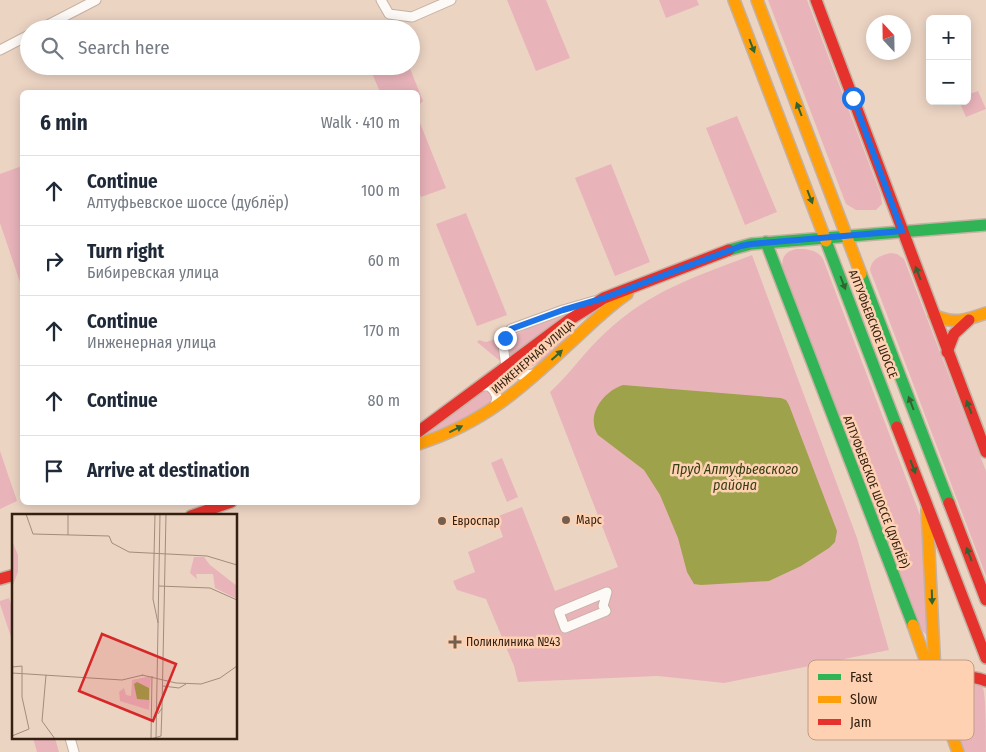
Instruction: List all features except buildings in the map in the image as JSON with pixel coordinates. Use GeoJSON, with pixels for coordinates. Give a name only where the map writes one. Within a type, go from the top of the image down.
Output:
{"type":"FeatureCollection","features":[{"type":"Feature","properties":{"kind":"main road","name":"АЛТУФЬЕВСКОЕ ШОССЕ"},"geometry":{"type":"LineString","coordinates":[[734,0],[986,658]]}},
{"type":"Feature","properties":{"kind":"main road","name":"АЛТУФЬЕВСКОЕ ШОССЕ"},"geometry":{"type":"LineString","coordinates":[[757,0],[986,600]]}},
{"type":"Feature","properties":{"kind":"main road"},"geometry":{"type":"LineString","coordinates":[[816,0],[986,452]]}},
{"type":"Feature","properties":{"kind":"main road","name":"ИНЖЕНЕРНАЯ УЛИЦА"},"geometry":{"type":"LineString","coordinates":[[420,431],[569,320],[604,298],[735,248],[766,242],[986,225]]}},
{"type":"Feature","properties":{"kind":"main road","name":"АЛТУФЬЕВСКОЕ ШОССЕ (ДУБЛЁР)"},"geometry":{"type":"LineString","coordinates":[[766,242],[926,660]]}},
{"type":"Feature","properties":{"kind":"main road","name":"ИНЖЕНЕРНАЯ УЛИЦА"},"geometry":{"type":"LineString","coordinates":[[420,443],[443,436],[493,409],[536,374],[604,312],[631,292],[659,277]]}},
{"type":"Feature","properties":{"kind":"main road"},"geometry":{"type":"LineString","coordinates":[[934,315],[943,321],[953,323],[986,313]]}},
{"type":"Feature","properties":{"kind":"main road"},"geometry":{"type":"LineString","coordinates":[[947,352],[950,340],[956,330],[973,317]]}},
{"type":"Feature","properties":{"kind":"main road"},"geometry":{"type":"LineString","coordinates":[[924,496],[929,528],[934,660]]}},
{"type":"Feature","properties":{"kind":"main road"},"geometry":{"type":"LineString","coordinates":[[197,514],[222,505]]}},
{"type":"Feature","properties":{"kind":"main road"},"geometry":{"type":"LineString","coordinates":[[921,646],[934,645]]}},
{"type":"Feature","properties":{"kind":"main road"},"geometry":{"type":"LineString","coordinates":[[974,677],[986,681]]}},
{"type":"Feature","properties":{"kind":"main road","name":"АЛТУФЬЕВСКОЕ ШОССЕ (ДУБЛЁР)"},"geometry":{"type":"LineString","coordinates":[[954,740],[958,752]]}},
{"type":"Feature","properties":{"kind":"street"},"geometry":{"type":"LineString","coordinates":[[57,20],[96,0]]}},
{"type":"Feature","properties":{"kind":"street"},"geometry":{"type":"LineString","coordinates":[[381,0],[389,14],[412,17],[452,0]]}},
{"type":"Feature","properties":{"kind":"street"},"geometry":{"type":"LineString","coordinates":[[0,50],[20,40]]}},
{"type":"Feature","properties":{"kind":"street"},"geometry":{"type":"LineString","coordinates":[[536,374],[520,375],[506,368],[503,344],[511,329],[563,310],[604,298]]}},
{"type":"Feature","properties":{"kind":"street"},"geometry":{"type":"LineString","coordinates":[[480,386],[489,386],[495,391],[497,398],[493,409]]}},
{"type":"Feature","properties":{"kind":"street"},"geometry":{"type":"LineString","coordinates":[[607,592],[603,606],[606,611],[598,615],[565,628],[559,612],[583,602],[607,592]]}},
{"type":"Feature","properties":{"kind":"shaded area"},"geometry":{"type":"Polygon","coordinates":[[[507,0],[546,0],[570,58],[536,71],[507,0]]]}},
{"type":"Feature","properties":{"kind":"shaded area"},"geometry":{"type":"Polygon","coordinates":[[[659,0],[697,0],[699,5],[666,18],[659,0]]]}},
{"type":"Feature","properties":{"kind":"shaded area"},"geometry":{"type":"Polygon","coordinates":[[[768,0],[807,0],[881,195],[882,204],[876,210],[856,210],[846,204],[768,0]]]}},
{"type":"Feature","properties":{"kind":"shaded area"},"geometry":{"type":"Polygon","coordinates":[[[373,75],[413,75],[419,90],[379,90],[373,75]]]}},
{"type":"Feature","properties":{"kind":"shaded area"},"geometry":{"type":"Polygon","coordinates":[[[978,91],[986,109],[966,117],[961,105],[971,105],[971,94],[978,91]]]}},
{"type":"Feature","properties":{"kind":"shaded area"},"geometry":{"type":"Polygon","coordinates":[[[420,94],[423,101],[420,104],[420,94]]]}},
{"type":"Feature","properties":{"kind":"shaded area"},"geometry":{"type":"Polygon","coordinates":[[[737,116],[777,212],[745,225],[706,128],[737,116]]]}},
{"type":"Feature","properties":{"kind":"shaded area"},"geometry":{"type":"Polygon","coordinates":[[[420,123],[446,188],[421,197],[420,194],[420,123]]]}},
{"type":"Feature","properties":{"kind":"shaded area"},"geometry":{"type":"Polygon","coordinates":[[[611,164],[650,262],[615,276],[575,178],[611,164]]]}},
{"type":"Feature","properties":{"kind":"shaded area"},"geometry":{"type":"Polygon","coordinates":[[[20,167],[20,282],[0,223],[0,174],[20,167]]]}},
{"type":"Feature","properties":{"kind":"shaded area"},"geometry":{"type":"Polygon","coordinates":[[[466,213],[507,315],[477,326],[436,224],[466,213]]]}},
{"type":"Feature","properties":{"kind":"shaded area"},"geometry":{"type":"Polygon","coordinates":[[[796,249],[814,251],[823,259],[923,523],[927,636],[922,630],[784,274],[783,258],[788,252],[796,249]]]}},
{"type":"Feature","properties":{"kind":"shaded area"},"geometry":{"type":"Polygon","coordinates":[[[891,253],[897,254],[904,259],[986,471],[986,576],[870,270],[872,263],[877,258],[891,253]]]}},
{"type":"Feature","properties":{"kind":"shaded area"},"geometry":{"type":"Polygon","coordinates":[[[752,255],[857,538],[889,650],[839,660],[808,660],[808,666],[724,683],[658,676],[518,682],[514,666],[486,599],[457,590],[453,581],[475,572],[468,552],[503,537],[496,517],[522,507],[555,591],[618,567],[550,392],[598,340],[622,318],[656,295],[712,270],[752,255]]]}},
{"type":"Feature","properties":{"kind":"shaded area"},"geometry":{"type":"Polygon","coordinates":[[[561,317],[561,319],[509,356],[508,343],[513,337],[528,328],[561,317]]]}},
{"type":"Feature","properties":{"kind":"shaded area"},"geometry":{"type":"Polygon","coordinates":[[[571,326],[574,327],[574,331],[555,350],[538,363],[522,368],[515,365],[571,326]]]}},
{"type":"Feature","properties":{"kind":"shaded area"},"geometry":{"type":"Polygon","coordinates":[[[501,338],[499,360],[477,342],[479,340],[486,342],[501,338]]]}},
{"type":"Feature","properties":{"kind":"shaded area"},"geometry":{"type":"Polygon","coordinates":[[[483,391],[489,392],[491,395],[492,400],[489,404],[451,425],[420,436],[483,391]]]}},
{"type":"Feature","properties":{"kind":"shaded area"},"geometry":{"type":"Polygon","coordinates":[[[0,451],[17,501],[0,509],[0,451]]]}},
{"type":"Feature","properties":{"kind":"shaded area"},"geometry":{"type":"Polygon","coordinates":[[[502,458],[518,497],[507,502],[491,463],[502,458]]]}},
{"type":"Feature","properties":{"kind":"shaded area"},"geometry":{"type":"Polygon","coordinates":[[[9,598],[12,608],[12,640],[0,604],[0,601],[9,598]]]}},
{"type":"Feature","properties":{"kind":"shaded area"},"geometry":{"type":"Polygon","coordinates":[[[974,683],[981,686],[984,693],[986,752],[965,752],[961,740],[974,740],[974,683]]]}},
{"type":"Feature","properties":{"kind":"shaded area"},"geometry":{"type":"Polygon","coordinates":[[[34,740],[56,740],[59,752],[37,752],[34,740]]]}},
{"type":"Feature","properties":{"kind":"water","name":"Пруд Алтуфьевского района"},"geometry":{"type":"Polygon","coordinates":[[[623,385],[781,398],[786,400],[837,531],[835,542],[801,566],[769,581],[694,584],[687,572],[678,538],[660,495],[644,470],[598,435],[595,427],[595,412],[598,405],[609,393],[623,385]]]}},
{"type":"Feature","properties":{"kind":"traffic: fast"},"geometry":{"type":"LineString","coordinates":[[729,250],[751,244],[986,225]]}},
{"type":"Feature","properties":{"kind":"traffic: fast"},"geometry":{"type":"LineString","coordinates":[[826,241],[897,427]]}},
{"type":"Feature","properties":{"kind":"traffic: fast"},"geometry":{"type":"LineString","coordinates":[[766,242],[913,625]]}},
{"type":"Feature","properties":{"kind":"traffic: fast"},"geometry":{"type":"LineString","coordinates":[[861,274],[949,503]]}},
{"type":"Feature","properties":{"kind":"traffic: slow"},"geometry":{"type":"LineString","coordinates":[[734,0],[826,241]]}},
{"type":"Feature","properties":{"kind":"traffic: slow"},"geometry":{"type":"LineString","coordinates":[[757,0],[861,274]]}},
{"type":"Feature","properties":{"kind":"traffic: slow"},"geometry":{"type":"LineString","coordinates":[[420,443],[462,426],[500,403],[534,376],[604,311],[627,294]]}},
{"type":"Feature","properties":{"kind":"traffic: slow"},"geometry":{"type":"LineString","coordinates":[[934,315],[954,321],[973,318],[986,313]]}},
{"type":"Feature","properties":{"kind":"traffic: slow"},"geometry":{"type":"LineString","coordinates":[[927,510],[934,660]]}},
{"type":"Feature","properties":{"kind":"traffic: slow"},"geometry":{"type":"LineString","coordinates":[[913,625],[925,660]]}},
{"type":"Feature","properties":{"kind":"traffic: slow"},"geometry":{"type":"LineString","coordinates":[[954,740],[958,752]]}},
{"type":"Feature","properties":{"kind":"traffic: jam"},"geometry":{"type":"LineString","coordinates":[[816,0],[986,452]]}},
{"type":"Feature","properties":{"kind":"traffic: jam"},"geometry":{"type":"LineString","coordinates":[[420,431],[569,320],[604,298],[729,250]]}},
{"type":"Feature","properties":{"kind":"traffic: jam"},"geometry":{"type":"LineString","coordinates":[[947,352],[954,334],[969,320]]}},
{"type":"Feature","properties":{"kind":"traffic: jam"},"geometry":{"type":"LineString","coordinates":[[897,427],[986,658]]}},
{"type":"Feature","properties":{"kind":"traffic: jam"},"geometry":{"type":"LineString","coordinates":[[949,503],[986,600]]}},
{"type":"Feature","properties":{"kind":"traffic: jam"},"geometry":{"type":"LineString","coordinates":[[197,514],[222,505]]}},
{"type":"Feature","properties":{"kind":"traffic: jam"},"geometry":{"type":"LineString","coordinates":[[0,579],[12,576]]}},
{"type":"Feature","properties":{"kind":"traffic: jam"},"geometry":{"type":"LineString","coordinates":[[974,677],[986,681]]}},
{"type":"Feature","properties":{"kind":"place","name":"Марс"},"geometry":{"type":"Point","coordinates":[566,520]}},
{"type":"Feature","properties":{"kind":"place","name":"Евроспар"},"geometry":{"type":"Point","coordinates":[442,521]}},
{"type":"Feature","properties":{"kind":"place","name":"Поликлиника №43"},"geometry":{"type":"Point","coordinates":[455,642]}},
{"type":"Feature","properties":{"kind":"route"},"geometry":{"type":"LineString","coordinates":[[505,338],[511,329],[563,310],[604,298],[741,246],[902,231],[853,98]]}}]}
